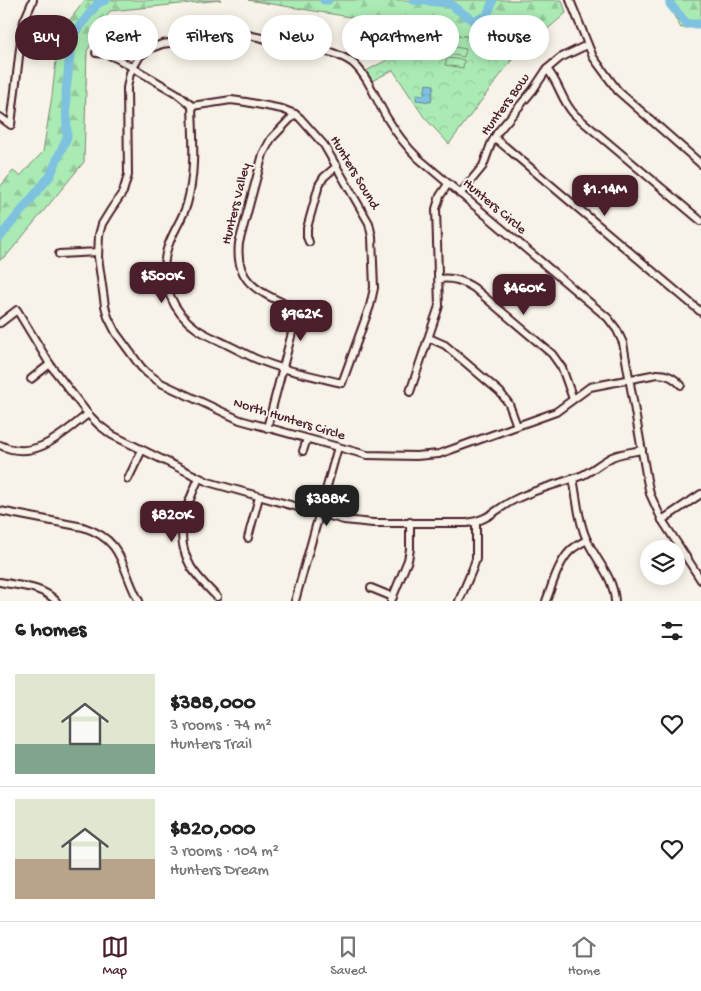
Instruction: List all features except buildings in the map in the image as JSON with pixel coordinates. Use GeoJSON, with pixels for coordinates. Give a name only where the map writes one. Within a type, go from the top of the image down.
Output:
{"type":"FeatureCollection","features":[{"type":"Feature","properties":{"kind":"street"},"geometry":{"type":"LineString","coordinates":[[0,117],[11,125],[22,31],[32,0]]}},
{"type":"Feature","properties":{"kind":"street"},"geometry":{"type":"LineString","coordinates":[[570,0],[593,57],[618,91],[701,164]]}},
{"type":"Feature","properties":{"kind":"street","name":"Hunters Circle"},"geometry":{"type":"LineString","coordinates":[[132,67],[140,56],[155,46],[233,34],[251,35],[333,53],[345,58],[358,68],[387,118],[404,143],[418,158],[611,322],[617,330],[622,338],[650,494],[662,520],[701,580]]}},
{"type":"Feature","properties":{"kind":"street","name":"Hunters Bow"},"geometry":{"type":"LineString","coordinates":[[460,194],[483,166],[497,133],[547,70],[560,58],[587,45]]}},
{"type":"Feature","properties":{"kind":"street"},"geometry":{"type":"LineString","coordinates":[[119,60],[176,93],[192,106],[192,183],[186,206],[166,252],[164,268],[168,291],[184,319],[204,334],[255,358],[283,368],[267,428]]}},
{"type":"Feature","properties":{"kind":"street","name":"North Hunters Circle"},"geometry":{"type":"LineString","coordinates":[[132,67],[126,88],[128,176],[123,192],[102,224],[98,252],[105,306],[112,326],[120,340],[141,367],[161,383],[231,417],[338,448],[374,456],[429,456],[439,454],[556,412],[590,387],[660,374],[673,378],[681,385]]}},
{"type":"Feature","properties":{"kind":"street"},"geometry":{"type":"LineString","coordinates":[[547,70],[554,77],[568,108],[701,221]]}},
{"type":"Feature","properties":{"kind":"street","name":"Hunters Sound"},"geometry":{"type":"LineString","coordinates":[[192,106],[231,100],[282,109],[300,118],[319,138],[370,227],[374,288],[370,306],[342,383],[283,368]]}},
{"type":"Feature","properties":{"kind":"street","name":"Hunters Valley"},"geometry":{"type":"LineString","coordinates":[[283,368],[298,310],[258,290],[248,281],[243,274],[238,251],[263,154],[271,139],[294,114]]}},
{"type":"Feature","properties":{"kind":"street"},"geometry":{"type":"LineString","coordinates":[[495,138],[701,312]]}},
{"type":"Feature","properties":{"kind":"street"},"geometry":{"type":"LineString","coordinates":[[308,242],[307,228],[318,185],[336,166]]}},
{"type":"Feature","properties":{"kind":"street"},"geometry":{"type":"LineString","coordinates":[[410,392],[439,306],[436,209],[440,196],[448,184]]}},
{"type":"Feature","properties":{"kind":"street"},"geometry":{"type":"LineString","coordinates":[[59,254],[98,252]]}},
{"type":"Feature","properties":{"kind":"street"},"geometry":{"type":"LineString","coordinates":[[439,279],[457,279],[467,284],[482,294],[552,354],[562,368],[573,399]]}},
{"type":"Feature","properties":{"kind":"street"},"geometry":{"type":"LineString","coordinates":[[0,322],[16,310],[50,364],[88,414],[106,431],[199,478],[220,486],[344,520],[359,522],[476,522],[488,517],[518,498],[589,472],[615,456],[642,450]]}},
{"type":"Feature","properties":{"kind":"street"},"geometry":{"type":"LineString","coordinates":[[429,338],[445,345],[500,392],[509,404],[517,426]]}},
{"type":"Feature","properties":{"kind":"street"},"geometry":{"type":"LineString","coordinates":[[30,379],[50,364]]}},
{"type":"Feature","properties":{"kind":"street"},"geometry":{"type":"LineString","coordinates":[[0,445],[8,449],[19,450],[31,450],[41,447],[56,439],[88,414]]}},
{"type":"Feature","properties":{"kind":"street"},"geometry":{"type":"LineString","coordinates":[[303,451],[307,439]]}},
{"type":"Feature","properties":{"kind":"street"},"geometry":{"type":"LineString","coordinates":[[295,601],[338,448]]}},
{"type":"Feature","properties":{"kind":"street"},"geometry":{"type":"LineString","coordinates":[[128,479],[142,450]]}},
{"type":"Feature","properties":{"kind":"street"},"geometry":{"type":"LineString","coordinates":[[199,478],[184,515],[182,530],[183,547],[192,568],[216,597]]}},
{"type":"Feature","properties":{"kind":"street"},"geometry":{"type":"LineString","coordinates":[[573,478],[581,522],[587,540],[609,577],[615,601]]}},
{"type":"Feature","properties":{"kind":"street"},"geometry":{"type":"LineString","coordinates":[[662,520],[701,494]]}},
{"type":"Feature","properties":{"kind":"street"},"geometry":{"type":"LineString","coordinates":[[248,538],[259,497]]}},
{"type":"Feature","properties":{"kind":"street"},"geometry":{"type":"LineString","coordinates":[[0,510],[83,527],[102,535],[119,553],[139,601]]}},
{"type":"Feature","properties":{"kind":"street"},"geometry":{"type":"LineString","coordinates":[[371,588],[392,599],[409,554],[410,522]]}},
{"type":"Feature","properties":{"kind":"street"},"geometry":{"type":"LineString","coordinates":[[460,601],[476,559],[476,522]]}},
{"type":"Feature","properties":{"kind":"street"},"geometry":{"type":"LineString","coordinates":[[546,601],[566,556],[571,549],[587,540]]}},
{"type":"Feature","properties":{"kind":"street"},"geometry":{"type":"LineString","coordinates":[[0,582],[41,591],[56,601]]}},
{"type":"Feature","properties":{"kind":"green space"},"geometry":{"type":"Polygon","coordinates":[[[85,0],[221,0],[110,11],[108,15],[88,15],[84,162],[8,254],[0,260],[0,187],[13,171],[20,176],[43,152],[56,60],[78,60],[78,15],[74,15],[85,0]]]}},
{"type":"Feature","properties":{"kind":"green space"},"geometry":{"type":"Polygon","coordinates":[[[248,0],[562,0],[566,13],[549,28],[549,15],[469,15],[469,37],[459,35],[459,15],[342,16],[248,0]]]}},
{"type":"Feature","properties":{"kind":"green space"},"geometry":{"type":"Polygon","coordinates":[[[665,0],[701,0],[701,27],[681,28],[665,0]]]}},
{"type":"Feature","properties":{"kind":"green space"},"geometry":{"type":"Polygon","coordinates":[[[459,35],[469,37],[469,60],[511,61],[449,144],[424,117],[393,70],[370,82],[364,72],[387,60],[459,60],[459,35]]]}},
{"type":"Feature","properties":{"kind":"green space"},"geometry":{"type":"Polygon","coordinates":[[[459,48],[466,49],[464,57],[459,56],[459,48]]]}},
{"type":"Feature","properties":{"kind":"green space"},"geometry":{"type":"Polygon","coordinates":[[[446,60],[464,60],[463,68],[445,65],[446,60]]]}},
{"type":"Feature","properties":{"kind":"water"},"geometry":{"type":"Polygon","coordinates":[[[426,84],[434,85],[431,102],[416,100],[417,94],[424,95],[426,84]]]}},
{"type":"Feature","properties":{"kind":"waterway"},"geometry":{"type":"LineString","coordinates":[[0,237],[50,176],[67,137],[66,92],[72,36],[98,3],[106,0]]}},
{"type":"Feature","properties":{"kind":"waterway"},"geometry":{"type":"LineString","coordinates":[[413,0],[448,3],[474,21],[487,16],[493,0]]}},
{"type":"Feature","properties":{"kind":"waterway"},"geometry":{"type":"LineString","coordinates":[[670,0],[670,4],[687,24],[701,24]]}}]}
